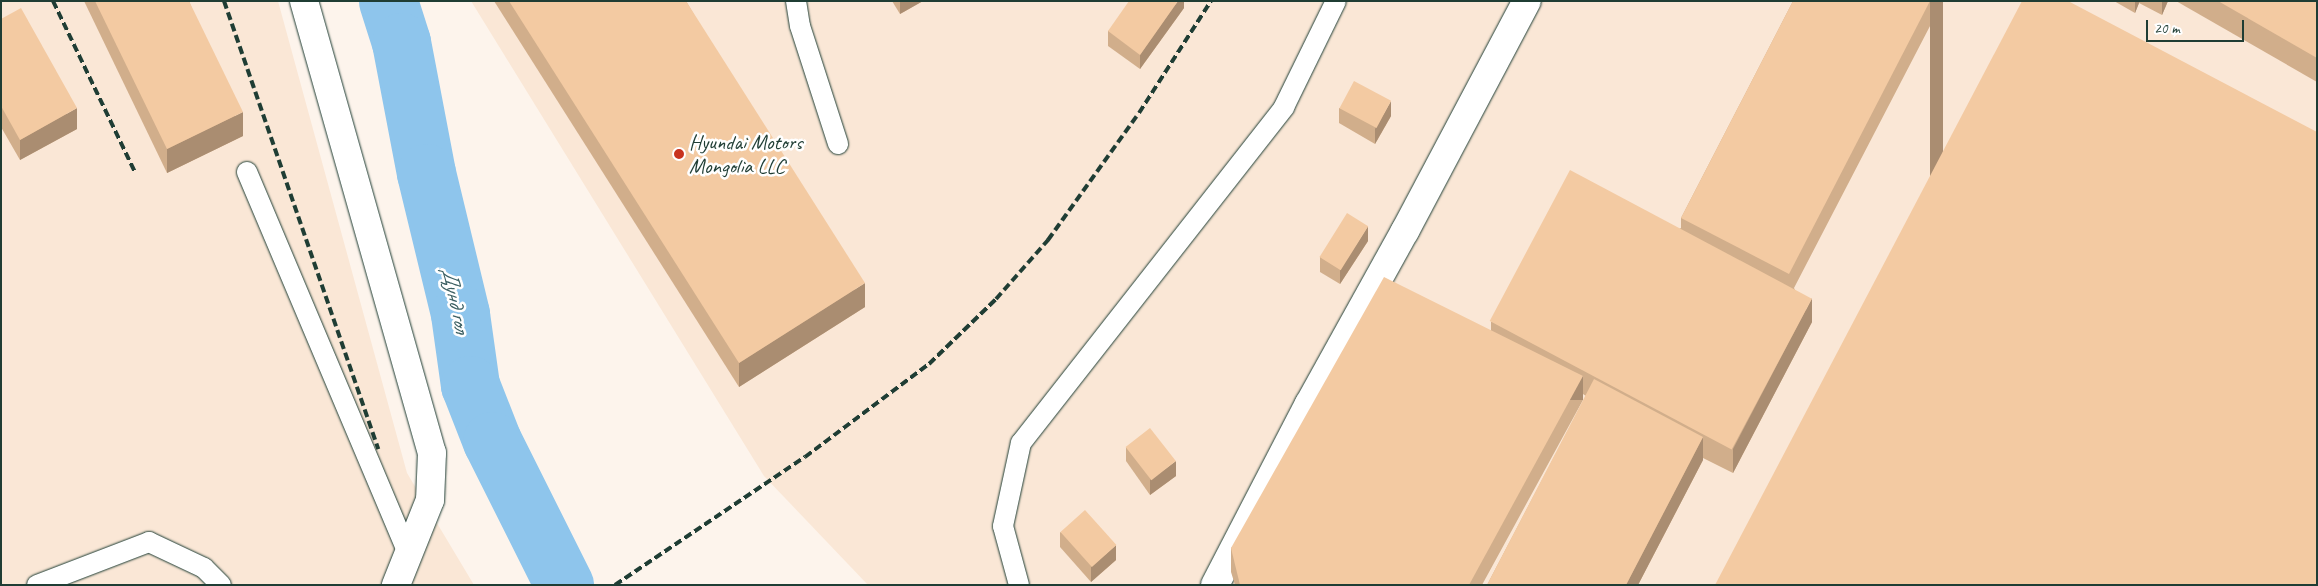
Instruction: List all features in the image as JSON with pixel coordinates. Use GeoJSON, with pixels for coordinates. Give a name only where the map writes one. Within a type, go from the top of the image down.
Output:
{"type":"FeatureCollection","features":[{"type":"Feature","properties":{"kind":"street"},"geometry":{"type":"LineString","coordinates":[[304,1],[432,453],[430,500],[396,585]]}},
{"type":"Feature","properties":{"kind":"street"},"geometry":{"type":"LineString","coordinates":[[1215,585],[1309,404],[1405,232],[1527,1]]}},
{"type":"Feature","properties":{"kind":"lane"},"geometry":{"type":"LineString","coordinates":[[796,1],[800,26],[838,144]]}},
{"type":"Feature","properties":{"kind":"lane"},"geometry":{"type":"LineString","coordinates":[[1019,585],[1003,526],[1021,443],[1284,107],[1336,1]]}},
{"type":"Feature","properties":{"kind":"lane"},"geometry":{"type":"LineString","coordinates":[[248,172],[408,554]]}},
{"type":"Feature","properties":{"kind":"lane"},"geometry":{"type":"LineString","coordinates":[[37,585],[149,542],[204,568],[221,585]]}},
{"type":"Feature","properties":{"kind":"shaded area"},"geometry":{"type":"Polygon","coordinates":[[[1,1],[278,1],[407,473],[474,585],[1,585],[1,1]]]}},
{"type":"Feature","properties":{"kind":"shaded area"},"geometry":{"type":"Polygon","coordinates":[[[471,1],[2317,1],[2317,585],[868,585],[764,476],[471,1]]]}},
{"type":"Feature","properties":{"kind":"building"},"geometry":{"type":"Polygon","coordinates":[[[95,1],[189,1],[243,112],[167,149],[95,1]]]}},
{"type":"Feature","properties":{"kind":"building","name":"Hyundai Motors Mongolia LLC"},"geometry":{"type":"Polygon","coordinates":[[[509,1],[686,1],[865,283],[739,363],[509,1]]]}},
{"type":"Feature","properties":{"kind":"building"},"geometry":{"type":"Polygon","coordinates":[[[1129,1],[1178,1],[1140,55],[1108,31],[1129,1]]]}},
{"type":"Feature","properties":{"kind":"building"},"geometry":{"type":"Polygon","coordinates":[[[1793,1],[1930,1],[1789,274],[1681,218],[1793,1]]]}},
{"type":"Feature","properties":{"kind":"building"},"geometry":{"type":"Polygon","coordinates":[[[2022,1],[2068,1],[2317,132],[2317,585],[1715,585],[2022,1]]]}},
{"type":"Feature","properties":{"kind":"building"},"geometry":{"type":"Polygon","coordinates":[[[2218,1],[2317,1],[2317,58],[2218,1]]]}},
{"type":"Feature","properties":{"kind":"building"},"geometry":{"type":"Polygon","coordinates":[[[21,8],[77,108],[20,140],[1,106],[1,19],[21,8]]]}},
{"type":"Feature","properties":{"kind":"building"},"geometry":{"type":"Polygon","coordinates":[[[1354,81],[1391,101],[1377,128],[1339,108],[1354,81]]]}},
{"type":"Feature","properties":{"kind":"building"},"geometry":{"type":"Polygon","coordinates":[[[1570,170],[1812,299],[1732,450],[1490,321],[1570,170]]]}},
{"type":"Feature","properties":{"kind":"building"},"geometry":{"type":"Polygon","coordinates":[[[1347,213],[1368,226],[1341,270],[1319,257],[1347,213]]]}},
{"type":"Feature","properties":{"kind":"building"},"geometry":{"type":"Polygon","coordinates":[[[1384,277],[1583,376],[1469,585],[1240,585],[1231,548],[1384,277]]]}},
{"type":"Feature","properties":{"kind":"building"},"geometry":{"type":"Polygon","coordinates":[[[1594,379],[1703,437],[1626,585],[1487,585],[1594,379]]]}},
{"type":"Feature","properties":{"kind":"building"},"geometry":{"type":"Polygon","coordinates":[[[1150,428],[1176,461],[1151,480],[1126,447],[1150,428]]]}},
{"type":"Feature","properties":{"kind":"building"},"geometry":{"type":"Polygon","coordinates":[[[1085,510],[1116,545],[1092,567],[1060,532],[1085,510]]]}},
{"type":"Feature","properties":{"kind":"waterway","name":"Дунд гол"},"geometry":{"type":"LineString","coordinates":[[388,1],[401,42],[426,173],[460,314],[470,385],[492,441],[564,585]]}},
{"type":"Feature","properties":{"kind":"railway"},"geometry":{"type":"LineString","coordinates":[[53,1],[135,172]]}},
{"type":"Feature","properties":{"kind":"railway"},"geometry":{"type":"LineString","coordinates":[[224,1],[378,449]]}},
{"type":"Feature","properties":{"kind":"railway"},"geometry":{"type":"LineString","coordinates":[[615,585],[805,457],[929,364],[996,299],[1048,240],[1139,113],[1211,1]]}},
{"type":"Feature","properties":{"kind":"place","name":"Hyundai Motors Mongolia LLC"},"geometry":{"type":"Point","coordinates":[679,154]}}]}
